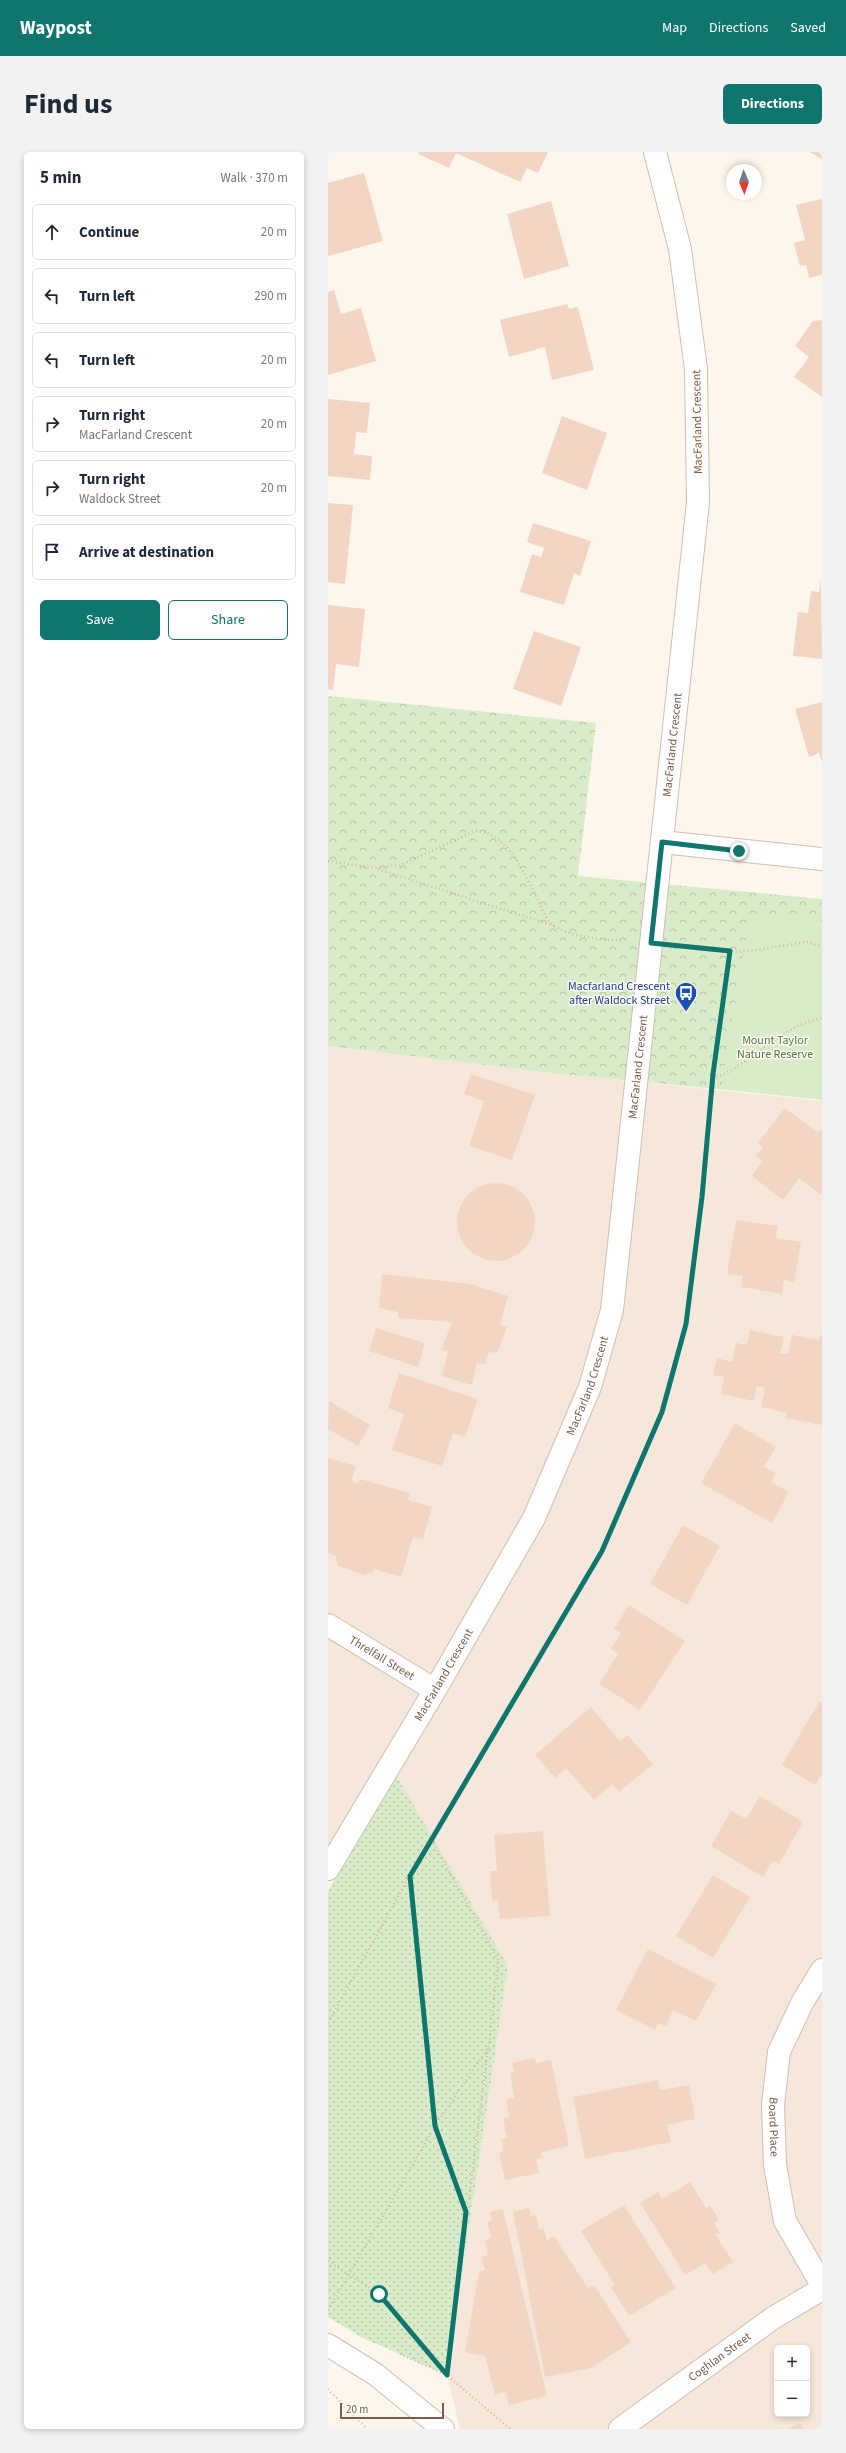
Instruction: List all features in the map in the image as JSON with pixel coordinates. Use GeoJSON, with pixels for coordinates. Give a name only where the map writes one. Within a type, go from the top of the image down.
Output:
{"type":"FeatureCollection","features":[{"type":"Feature","properties":{"kind":"street","name":"MacFarland Crescent"},"geometry":{"type":"LineString","coordinates":[[328,1869],[435,1690],[534,1518],[590,1387],[612,1310],[698,502],[696,369],[680,249],[655,152]]}},
{"type":"Feature","properties":{"kind":"street"},"geometry":{"type":"LineString","coordinates":[[662,842],[822,859]]}},
{"type":"Feature","properties":{"kind":"street","name":"Threlfall Street"},"geometry":{"type":"LineString","coordinates":[[328,1625],[435,1690]]}},
{"type":"Feature","properties":{"kind":"street","name":"Board Place"},"geometry":{"type":"LineString","coordinates":[[822,1970],[802,2003],[779,2052],[773,2105],[775,2165],[785,2221],[822,2285]]}},
{"type":"Feature","properties":{"kind":"street","name":"Coghlan Street"},"geometry":{"type":"LineString","coordinates":[[620,2429],[773,2318],[822,2289]]}},
{"type":"Feature","properties":{"kind":"street"},"geometry":{"type":"LineString","coordinates":[[328,2345],[375,2374],[443,2429]]}},
{"type":"Feature","properties":{"kind":"path"},"geometry":{"type":"LineString","coordinates":[[375,868],[401,865],[475,831],[485,831],[502,842],[512,853],[544,913],[556,927]]}},
{"type":"Feature","properties":{"kind":"path"},"geometry":{"type":"LineString","coordinates":[[328,861],[375,868],[584,937],[730,951],[762,950],[807,942],[822,947]]}},
{"type":"Feature","properties":{"kind":"path"},"geometry":{"type":"LineString","coordinates":[[328,2023],[430,1839],[602,1551],[662,1412],[686,1324],[702,1197],[713,1079],[730,951]]}},
{"type":"Feature","properties":{"kind":"path"},"geometry":{"type":"LineString","coordinates":[[713,1079],[729,1072],[785,1031],[807,1021],[822,1018]]}},
{"type":"Feature","properties":{"kind":"path"},"geometry":{"type":"LineString","coordinates":[[430,1839],[498,1960],[489,2046],[466,2212],[447,2375]]}},
{"type":"Feature","properties":{"kind":"path"},"geometry":{"type":"LineString","coordinates":[[410,1876],[435,2126],[466,2212]]}},
{"type":"Feature","properties":{"kind":"path"},"geometry":{"type":"LineString","coordinates":[[328,2310],[435,2126],[489,2046]]}},
{"type":"Feature","properties":{"kind":"path"},"geometry":{"type":"LineString","coordinates":[[328,2261],[379,2294],[447,2375],[510,2429]]}},
{"type":"Feature","properties":{"kind":"path"},"geometry":{"type":"LineString","coordinates":[[328,2389],[367,2429]]}},
{"type":"Feature","properties":{"kind":"shaded area"},"geometry":{"type":"Polygon","coordinates":[[[328,1046],[561,1074],[822,1101],[822,2429],[460,2429],[447,2375],[508,1966],[328,1869],[328,1046]]]}},
{"type":"Feature","properties":{"kind":"green space"},"geometry":{"type":"Polygon","coordinates":[[[328,696],[596,723],[578,876],[822,899],[822,1099],[561,1074],[328,1046],[328,696]]]}},
{"type":"Feature","properties":{"kind":"green space","name":"Mount Taylor Nature Reserve"},"geometry":{"type":"Polygon","coordinates":[[[750,914],[822,921],[822,1100],[721,1089],[750,914]]]}},
{"type":"Feature","properties":{"kind":"green space"},"geometry":{"type":"Polygon","coordinates":[[[390,1765],[508,1966],[447,2375],[363,2338],[328,2317],[328,1892],[390,1765]]]}},
{"type":"Feature","properties":{"kind":"building"},"geometry":{"type":"Polygon","coordinates":[[[419,152],[548,152],[538,173],[527,168],[520,182],[456,153],[449,168],[418,154],[419,152]]]}},
{"type":"Feature","properties":{"kind":"building"},"geometry":{"type":"Polygon","coordinates":[[[809,152],[822,152],[822,159],[809,152]]]}},
{"type":"Feature","properties":{"kind":"building"},"geometry":{"type":"Polygon","coordinates":[[[364,173],[383,241],[328,256],[328,183],[364,173]]]}},
{"type":"Feature","properties":{"kind":"building"},"geometry":{"type":"Polygon","coordinates":[[[822,199],[822,275],[809,278],[806,265],[800,266],[794,243],[805,240],[796,205],[822,199]]]}},
{"type":"Feature","properties":{"kind":"building"},"geometry":{"type":"Polygon","coordinates":[[[551,201],[569,266],[524,279],[507,214],[551,201]]]}},
{"type":"Feature","properties":{"kind":"building"},"geometry":{"type":"Polygon","coordinates":[[[334,290],[341,314],[361,308],[376,361],[328,375],[328,292],[334,290]]]}},
{"type":"Feature","properties":{"kind":"building"},"geometry":{"type":"Polygon","coordinates":[[[567,304],[569,309],[578,307],[594,370],[552,380],[545,347],[509,357],[500,320],[567,304]]]}},
{"type":"Feature","properties":{"kind":"building"},"geometry":{"type":"Polygon","coordinates":[[[822,320],[822,397],[794,377],[809,357],[795,346],[813,321],[822,320]]]}},
{"type":"Feature","properties":{"kind":"building"},"geometry":{"type":"Polygon","coordinates":[[[328,399],[370,403],[367,433],[356,432],[354,454],[372,456],[370,480],[328,476],[328,399]]]}},
{"type":"Feature","properties":{"kind":"building"},"geometry":{"type":"Polygon","coordinates":[[[562,416],[607,433],[587,490],[542,473],[562,416]]]}},
{"type":"Feature","properties":{"kind":"building"},"geometry":{"type":"Polygon","coordinates":[[[328,503],[353,505],[345,584],[328,582],[328,503]]]}},
{"type":"Feature","properties":{"kind":"building"},"geometry":{"type":"Polygon","coordinates":[[[533,523],[591,541],[580,576],[574,573],[564,605],[520,592],[532,554],[541,557],[544,548],[527,542],[533,523]]]}},
{"type":"Feature","properties":{"kind":"building"},"geometry":{"type":"Polygon","coordinates":[[[821,577],[822,659],[793,656],[798,612],[808,613],[811,591],[819,592],[821,577]]]}},
{"type":"Feature","properties":{"kind":"building"},"geometry":{"type":"Polygon","coordinates":[[[328,605],[365,609],[359,667],[336,664],[333,690],[328,689],[328,605]]]}},
{"type":"Feature","properties":{"kind":"building"},"geometry":{"type":"Polygon","coordinates":[[[534,631],[581,647],[561,706],[513,689],[534,631]]]}},
{"type":"Feature","properties":{"kind":"building"},"geometry":{"type":"Polygon","coordinates":[[[822,702],[822,763],[819,753],[809,757],[795,709],[822,702]]]}},
{"type":"Feature","properties":{"kind":"building"},"geometry":{"type":"Polygon","coordinates":[[[471,1074],[535,1095],[512,1160],[469,1146],[484,1101],[464,1094],[471,1074]]]}},
{"type":"Feature","properties":{"kind":"building"},"geometry":{"type":"Polygon","coordinates":[[[785,1108],[817,1132],[822,1130],[822,1191],[820,1194],[799,1178],[783,1200],[752,1176],[762,1161],[756,1156],[763,1147],[758,1143],[785,1108]]]}},
{"type":"Feature","properties":{"kind":"building"},"geometry":{"type":"Polygon","coordinates":[[[496,1183],[511,1186],[518,1190],[528,1200],[532,1207],[535,1222],[532,1237],[528,1244],[518,1254],[511,1258],[496,1261],[481,1258],[474,1254],[464,1244],[460,1237],[457,1222],[460,1207],[464,1200],[474,1190],[481,1186],[496,1183]]]}},
{"type":"Feature","properties":{"kind":"building"},"geometry":{"type":"Polygon","coordinates":[[[736,1220],[778,1226],[776,1238],[801,1242],[794,1282],[784,1280],[782,1294],[741,1287],[743,1276],[727,1274],[736,1220]]]}},
{"type":"Feature","properties":{"kind":"building"},"geometry":{"type":"Polygon","coordinates":[[[382,1274],[470,1284],[508,1296],[500,1325],[507,1327],[497,1353],[489,1352],[485,1364],[477,1363],[472,1385],[442,1376],[448,1351],[441,1350],[452,1322],[398,1318],[398,1312],[379,1308],[382,1274]]]}},
{"type":"Feature","properties":{"kind":"building"},"geometry":{"type":"Polygon","coordinates":[[[376,1328],[425,1343],[418,1367],[369,1351],[376,1328]]]}},
{"type":"Feature","properties":{"kind":"building"},"geometry":{"type":"Polygon","coordinates":[[[750,1330],[784,1337],[780,1353],[788,1354],[792,1335],[819,1340],[820,1335],[822,1336],[822,1425],[786,1418],[787,1413],[761,1407],[765,1388],[757,1386],[754,1401],[721,1394],[724,1377],[713,1375],[717,1358],[732,1362],[736,1343],[747,1345],[750,1330]]]}},
{"type":"Feature","properties":{"kind":"building"},"geometry":{"type":"Polygon","coordinates":[[[399,1373],[478,1399],[465,1437],[453,1433],[442,1466],[392,1450],[404,1414],[388,1408],[399,1373]]]}},
{"type":"Feature","properties":{"kind":"building"},"geometry":{"type":"Polygon","coordinates":[[[329,1401],[370,1425],[358,1446],[328,1429],[329,1401]]]}},
{"type":"Feature","properties":{"kind":"building"},"geometry":{"type":"Polygon","coordinates":[[[735,1423],[776,1447],[764,1467],[776,1473],[771,1482],[789,1492],[772,1523],[701,1483],[735,1423]]]}},
{"type":"Feature","properties":{"kind":"building"},"geometry":{"type":"Polygon","coordinates":[[[328,1458],[356,1466],[351,1482],[358,1484],[360,1479],[410,1493],[408,1500],[432,1507],[423,1539],[413,1537],[401,1577],[374,1569],[373,1572],[365,1575],[338,1566],[336,1556],[328,1553],[328,1458]]]}},
{"type":"Feature","properties":{"kind":"building"},"geometry":{"type":"Polygon","coordinates":[[[683,1525],[720,1546],[687,1605],[650,1584],[683,1525]]]}},
{"type":"Feature","properties":{"kind":"building"},"geometry":{"type":"Polygon","coordinates":[[[629,1605],[685,1641],[640,1710],[599,1684],[618,1654],[611,1649],[621,1633],[614,1629],[629,1605]]]}},
{"type":"Feature","properties":{"kind":"building"},"geometry":{"type":"Polygon","coordinates":[[[819,1702],[822,1704],[822,1774],[815,1785],[782,1765],[819,1702]]]}},
{"type":"Feature","properties":{"kind":"building"},"geometry":{"type":"Polygon","coordinates":[[[591,1707],[620,1741],[628,1735],[653,1764],[619,1792],[612,1784],[594,1800],[566,1768],[555,1778],[535,1755],[591,1707]]]}},
{"type":"Feature","properties":{"kind":"building"},"geometry":{"type":"Polygon","coordinates":[[[760,1796],[803,1822],[779,1864],[773,1861],[763,1877],[711,1846],[731,1811],[746,1819],[760,1796]]]}},
{"type":"Feature","properties":{"kind":"building"},"geometry":{"type":"Polygon","coordinates":[[[543,1831],[550,1916],[500,1919],[498,1900],[492,1901],[490,1871],[497,1871],[494,1835],[543,1831]]]}},
{"type":"Feature","properties":{"kind":"building"},"geometry":{"type":"Polygon","coordinates":[[[713,1875],[750,1897],[713,1958],[676,1936],[713,1875]]]}},
{"type":"Feature","properties":{"kind":"building"},"geometry":{"type":"Polygon","coordinates":[[[648,1949],[716,1984],[696,2021],[673,2010],[666,2026],[658,2023],[655,2030],[616,2010],[648,1949]]]}},
{"type":"Feature","properties":{"kind":"building"},"geometry":{"type":"Polygon","coordinates":[[[535,2058],[536,2063],[551,2060],[569,2146],[541,2152],[543,2158],[536,2159],[539,2173],[505,2180],[499,2153],[503,2152],[501,2139],[507,2138],[503,2118],[509,2117],[506,2099],[514,2098],[510,2073],[514,2072],[512,2063],[535,2058]]]}},
{"type":"Feature","properties":{"kind":"building"},"geometry":{"type":"Polygon","coordinates":[[[658,2080],[660,2090],[689,2085],[695,2119],[667,2125],[671,2142],[585,2159],[573,2097],[658,2080]]]}},
{"type":"Feature","properties":{"kind":"building"},"geometry":{"type":"Polygon","coordinates":[[[690,2182],[706,2208],[710,2205],[719,2220],[714,2223],[720,2233],[715,2234],[733,2262],[713,2274],[705,2263],[685,2275],[640,2203],[658,2192],[662,2199],[690,2182]]]}},
{"type":"Feature","properties":{"kind":"building"},"geometry":{"type":"Polygon","coordinates":[[[624,2205],[676,2288],[629,2316],[611,2287],[615,2285],[581,2231],[624,2205]]]}},
{"type":"Feature","properties":{"kind":"building"},"geometry":{"type":"Polygon","coordinates":[[[529,2208],[531,2216],[536,2215],[539,2230],[544,2228],[547,2241],[554,2236],[588,2288],[594,2285],[631,2342],[591,2368],[545,2377],[513,2212],[529,2208]]]}},
{"type":"Feature","properties":{"kind":"building"},"geometry":{"type":"Polygon","coordinates":[[[503,2209],[547,2396],[509,2405],[506,2392],[495,2395],[485,2356],[465,2352],[479,2272],[485,2270],[481,2257],[488,2255],[485,2240],[491,2238],[487,2221],[492,2221],[490,2212],[503,2209]]]}},
{"type":"Feature","properties":{"kind":"building"},"geometry":{"type":"Polygon","coordinates":[[[800,2423],[803,2429],[788,2429],[800,2423]]]}},
{"type":"Feature","properties":{"kind":"place","name":"Macfarland Crescent after Waldock Street"},"geometry":{"type":"Point","coordinates":[686,1012]}},
{"type":"Feature","properties":{"kind":"route"},"geometry":{"type":"LineString","coordinates":[[379,2294],[447,2375],[466,2212],[435,2126],[410,1876],[430,1839],[602,1551],[662,1412],[686,1324],[702,1197],[713,1074],[730,951],[651,943],[662,842],[739,851]]}}]}
